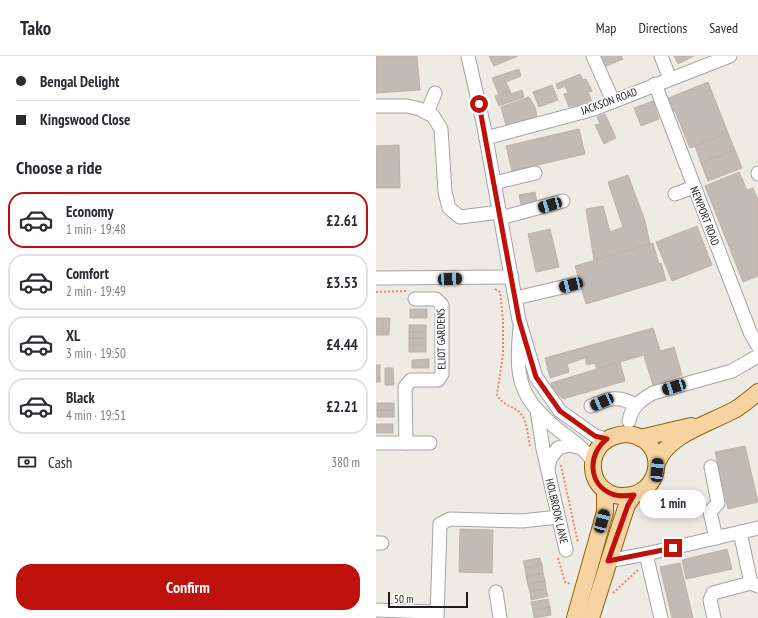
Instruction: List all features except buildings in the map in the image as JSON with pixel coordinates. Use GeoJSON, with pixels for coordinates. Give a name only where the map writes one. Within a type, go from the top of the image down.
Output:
{"type":"FeatureCollection","features":[{"type":"Feature","properties":{"kind":"main road"},"geometry":{"type":"LineString","coordinates":[[591,618],[608,561],[628,505],[634,495],[650,484],[657,470],[661,452],[671,443],[737,408],[758,392]]}},
{"type":"Feature","properties":{"kind":"main road"},"geometry":{"type":"LineString","coordinates":[[634,495],[620,496],[612,494],[605,490],[595,477],[592,460],[600,444],[626,433],[709,422]]}},
{"type":"Feature","properties":{"kind":"main road"},"geometry":{"type":"LineString","coordinates":[[626,433],[651,447],[658,461]]}},
{"type":"Feature","properties":{"kind":"main road"},"geometry":{"type":"LineString","coordinates":[[575,618],[579,582],[605,512],[605,490]]}},
{"type":"Feature","properties":{"kind":"street","name":"HOLBROOK LANE"},"geometry":{"type":"LineString","coordinates":[[468,56],[486,138],[521,325],[536,377],[560,411],[595,436],[626,433]]}},
{"type":"Feature","properties":{"kind":"street"},"geometry":{"type":"LineString","coordinates":[[593,56],[613,101]]}},
{"type":"Feature","properties":{"kind":"street"},"geometry":{"type":"LineString","coordinates":[[661,56],[670,79]]}},
{"type":"Feature","properties":{"kind":"street","name":"JACKSON ROAD"},"geometry":{"type":"LineString","coordinates":[[486,138],[594,109],[730,56]]}},
{"type":"Feature","properties":{"kind":"street","name":"NEWPORT ROAD"},"geometry":{"type":"LineString","coordinates":[[655,84],[750,332],[758,346]]}},
{"type":"Feature","properties":{"kind":"street"},"geometry":{"type":"LineString","coordinates":[[427,113],[435,93]]}},
{"type":"Feature","properties":{"kind":"street"},"geometry":{"type":"LineString","coordinates":[[376,106],[407,106],[433,116],[441,129],[445,192],[449,208],[460,217],[500,215],[563,201]]}},
{"type":"Feature","properties":{"kind":"street"},"geometry":{"type":"LineString","coordinates":[[494,183],[535,173]]}},
{"type":"Feature","properties":{"kind":"street"},"geometry":{"type":"LineString","coordinates":[[675,194],[694,187]]}},
{"type":"Feature","properties":{"kind":"street"},"geometry":{"type":"LineString","coordinates":[[376,278],[512,277]]}},
{"type":"Feature","properties":{"kind":"street"},"geometry":{"type":"LineString","coordinates":[[516,298],[571,285]]}},
{"type":"Feature","properties":{"kind":"street","name":"ELIOT GARDENS"},"geometry":{"type":"LineString","coordinates":[[406,443],[405,387],[411,380],[438,380],[442,374],[442,305],[436,299],[415,299]]}},
{"type":"Feature","properties":{"kind":"street","name":"HOLBROOK LANE"},"geometry":{"type":"LineString","coordinates":[[521,325],[518,352],[522,389],[537,410],[581,448],[592,460]]}},
{"type":"Feature","properties":{"kind":"street"},"geometry":{"type":"LineString","coordinates":[[626,433],[630,414],[642,399],[652,393],[732,370],[758,356]]}},
{"type":"Feature","properties":{"kind":"street"},"geometry":{"type":"LineString","coordinates":[[591,406],[611,398],[619,398],[636,405]]}},
{"type":"Feature","properties":{"kind":"street","name":"HOLBROOK LANE"},"geometry":{"type":"LineString","coordinates":[[537,410],[558,517],[572,548]]}},
{"type":"Feature","properties":{"kind":"street"},"geometry":{"type":"LineString","coordinates":[[376,443],[430,443]]}},
{"type":"Feature","properties":{"kind":"street"},"geometry":{"type":"LineString","coordinates":[[558,448],[570,445],[581,448]]}},
{"type":"Feature","properties":{"kind":"street","name":"HOLBROOK LANE"},"geometry":{"type":"LineString","coordinates":[[548,472],[550,459],[558,448]]}},
{"type":"Feature","properties":{"kind":"street"},"geometry":{"type":"LineString","coordinates":[[711,467],[718,503],[710,512],[716,538]]}},
{"type":"Feature","properties":{"kind":"street"},"geometry":{"type":"LineString","coordinates":[[437,618],[440,524],[450,519],[522,521],[558,517]]}},
{"type":"Feature","properties":{"kind":"street"},"geometry":{"type":"LineString","coordinates":[[608,561],[647,558],[716,538],[758,528]]}},
{"type":"Feature","properties":{"kind":"street"},"geometry":{"type":"LineString","coordinates":[[714,618],[710,600],[712,594],[754,584],[740,532]]}},
{"type":"Feature","properties":{"kind":"street"},"geometry":{"type":"LineString","coordinates":[[647,558],[661,618]]}},
{"type":"Feature","properties":{"kind":"street"},"geometry":{"type":"LineString","coordinates":[[496,592],[500,618]]}},
{"type":"Feature","properties":{"kind":"street"},"geometry":{"type":"LineString","coordinates":[[376,610],[431,612],[431,618]]}},
{"type":"Feature","properties":{"kind":"path"},"geometry":{"type":"LineString","coordinates":[[501,300],[503,354],[497,395],[502,403],[522,415],[530,447]]}},
{"type":"Feature","properties":{"kind":"path"},"geometry":{"type":"LineString","coordinates":[[558,448],[572,548]]}},
{"type":"Feature","properties":{"kind":"path"},"geometry":{"type":"LineString","coordinates":[[611,595],[647,558]]}},
{"type":"Feature","properties":{"kind":"route"},"geometry":{"type":"LineString","coordinates":[[479,104],[519,320],[530,350],[536,377],[560,411],[595,436],[607,439],[600,444],[592,460],[595,477],[599,484],[612,494],[620,496],[634,495],[628,505],[608,561],[673,548]]}}]}
